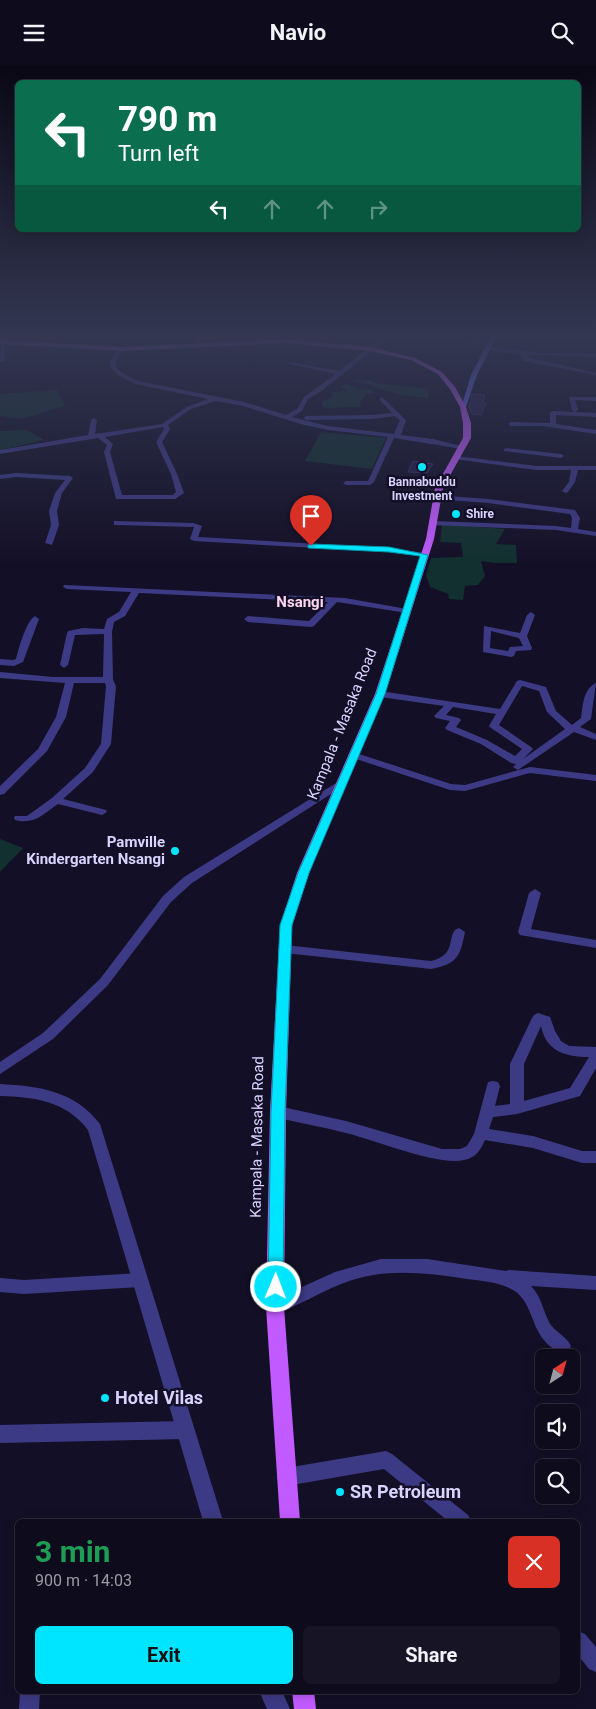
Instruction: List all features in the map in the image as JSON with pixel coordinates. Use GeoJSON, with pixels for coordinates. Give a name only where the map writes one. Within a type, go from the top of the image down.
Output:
{"type":"FeatureCollection","features":[{"type":"Feature","properties":{"kind":"main road","name":"Kampala - Masaka Road"},"geometry":{"type":"LineString","coordinates":[[290,1519],[275,1307],[278,1112],[286,925],[303,873],[380,694],[434,523],[436,497],[439,488],[467,438],[468,430],[465,415]]}},
{"type":"Feature","properties":{"kind":"main road"},"geometry":{"type":"LineString","coordinates":[[303,1694],[305,1709]]}},
{"type":"Feature","properties":{"kind":"street"},"geometry":{"type":"LineString","coordinates":[[0,452],[94,436],[150,429],[164,425],[179,415]]}},
{"type":"Feature","properties":{"kind":"street"},"geometry":{"type":"LineString","coordinates":[[277,415],[328,428],[462,447]]}},
{"type":"Feature","properties":{"kind":"street"},"geometry":{"type":"LineString","coordinates":[[286,418],[292,415]]}},
{"type":"Feature","properties":{"kind":"street"},"geometry":{"type":"LineString","coordinates":[[286,418],[351,418],[388,415]]}},
{"type":"Feature","properties":{"kind":"street"},"geometry":{"type":"LineString","coordinates":[[346,483],[368,484],[371,482],[403,420],[397,415]]}},
{"type":"Feature","properties":{"kind":"street"},"geometry":{"type":"LineString","coordinates":[[553,415],[553,426]]}},
{"type":"Feature","properties":{"kind":"street"},"geometry":{"type":"LineString","coordinates":[[94,420],[94,436]]}},
{"type":"Feature","properties":{"kind":"street"},"geometry":{"type":"LineString","coordinates":[[510,424],[553,426],[596,432]]}},
{"type":"Feature","properties":{"kind":"street"},"geometry":{"type":"LineString","coordinates":[[94,436],[110,444],[107,452],[119,497],[175,497],[180,493],[174,474],[159,443],[167,429],[164,425]]}},
{"type":"Feature","properties":{"kind":"street"},"geometry":{"type":"LineString","coordinates":[[506,450],[562,453],[559,468]]}},
{"type":"Feature","properties":{"kind":"street"},"geometry":{"type":"LineString","coordinates":[[456,458],[537,468],[596,468]]}},
{"type":"Feature","properties":{"kind":"street"},"geometry":{"type":"LineString","coordinates":[[566,491],[572,482],[575,467]]}},
{"type":"Feature","properties":{"kind":"street"},"geometry":{"type":"LineString","coordinates":[[0,477],[16,475],[70,478],[59,493],[53,511],[55,525],[49,543]]}},
{"type":"Feature","properties":{"kind":"street"},"geometry":{"type":"LineString","coordinates":[[436,497],[498,502],[572,513],[576,518],[574,530]]}},
{"type":"Feature","properties":{"kind":"street"},"geometry":{"type":"LineString","coordinates":[[117,523],[198,526],[194,539],[389,550],[424,555]]}},
{"type":"Feature","properties":{"kind":"street"},"geometry":{"type":"LineString","coordinates":[[434,523],[574,530],[596,534]]}},
{"type":"Feature","properties":{"kind":"street"},"geometry":{"type":"LineString","coordinates":[[67,587],[356,601],[407,611]]}},
{"type":"Feature","properties":{"kind":"street"},"geometry":{"type":"LineString","coordinates":[[19,819],[29,819],[56,800],[89,770],[106,744],[111,687],[108,681],[108,632],[111,620],[122,613],[136,589]]}},
{"type":"Feature","properties":{"kind":"street"},"geometry":{"type":"LineString","coordinates":[[248,619],[311,624],[334,600]]}},
{"type":"Feature","properties":{"kind":"street"},"geometry":{"type":"LineString","coordinates":[[523,635],[487,628],[486,650],[511,654],[513,649],[528,648],[523,635],[530,615]]}},
{"type":"Feature","properties":{"kind":"street"},"geometry":{"type":"LineString","coordinates":[[0,662],[14,663],[20,660],[24,644],[35,619]]}},
{"type":"Feature","properties":{"kind":"street"},"geometry":{"type":"LineString","coordinates":[[64,665],[71,633],[82,631],[108,632]]}},
{"type":"Feature","properties":{"kind":"street"},"geometry":{"type":"LineString","coordinates":[[0,675],[108,681]]}},
{"type":"Feature","properties":{"kind":"street"},"geometry":{"type":"LineString","coordinates":[[0,792],[42,751],[60,717],[70,679]]}},
{"type":"Feature","properties":{"kind":"street"},"geometry":{"type":"LineString","coordinates":[[451,704],[439,716],[456,720],[450,728],[479,739],[515,761],[528,749],[494,726],[500,712],[520,683],[543,689],[552,712],[572,729],[596,737]]}},
{"type":"Feature","properties":{"kind":"street"},"geometry":{"type":"LineString","coordinates":[[506,775],[586,719],[590,694],[596,686]]}},
{"type":"Feature","properties":{"kind":"street"},"geometry":{"type":"LineString","coordinates":[[380,694],[500,712]]}},
{"type":"Feature","properties":{"kind":"street"},"geometry":{"type":"LineString","coordinates":[[353,755],[450,787],[465,788],[506,775],[539,769],[596,778]]}},
{"type":"Feature","properties":{"kind":"street"},"geometry":{"type":"LineString","coordinates":[[0,1069],[48,1036],[104,982],[148,922],[167,899],[188,880],[341,783]]}},
{"type":"Feature","properties":{"kind":"street"},"geometry":{"type":"LineString","coordinates":[[56,800],[102,812]]}},
{"type":"Feature","properties":{"kind":"street"},"geometry":{"type":"LineString","coordinates":[[535,893],[524,932],[596,944]]}},
{"type":"Feature","properties":{"kind":"street"},"geometry":{"type":"LineString","coordinates":[[285,949],[431,965],[445,963],[453,956],[459,932]]}},
{"type":"Feature","properties":{"kind":"street"},"geometry":{"type":"LineString","coordinates":[[486,1113],[517,1108],[575,1092],[596,1054],[571,1052],[557,1047],[548,1034],[546,1020],[538,1018],[517,1064],[517,1108]]}},
{"type":"Feature","properties":{"kind":"street"},"geometry":{"type":"LineString","coordinates":[[278,1112],[346,1127],[442,1155],[467,1154],[476,1146],[493,1086]]}},
{"type":"Feature","properties":{"kind":"street"},"geometry":{"type":"LineString","coordinates":[[0,1089],[41,1094],[62,1099],[88,1117],[95,1128],[212,1519]]}},
{"type":"Feature","properties":{"kind":"street"},"geometry":{"type":"LineString","coordinates":[[480,1133],[533,1142],[582,1157],[596,1157]]}},
{"type":"Feature","properties":{"kind":"street"},"geometry":{"type":"LineString","coordinates":[[275,1307],[340,1277],[381,1266],[427,1266],[502,1277],[596,1283]]}},
{"type":"Feature","properties":{"kind":"street"},"geometry":{"type":"LineString","coordinates":[[502,1277],[520,1285],[531,1296],[544,1329],[563,1346]]}},
{"type":"Feature","properties":{"kind":"street"},"geometry":{"type":"LineString","coordinates":[[0,1285],[24,1287],[140,1280]]}},
{"type":"Feature","properties":{"kind":"street"},"geometry":{"type":"LineString","coordinates":[[0,1434],[185,1430]]}},
{"type":"Feature","properties":{"kind":"street"},"geometry":{"type":"LineString","coordinates":[[286,1477],[386,1461],[459,1519]]}},
{"type":"Feature","properties":{"kind":"street"},"geometry":{"type":"LineString","coordinates":[[580,1643],[596,1662]]}},
{"type":"Feature","properties":{"kind":"street"},"geometry":{"type":"LineString","coordinates":[[29,1709],[30,1694]]}},
{"type":"Feature","properties":{"kind":"street"},"geometry":{"type":"LineString","coordinates":[[272,1694],[279,1709]]}},
{"type":"Feature","properties":{"kind":"green space"},"geometry":{"type":"Polygon","coordinates":[[[0,415],[36,415],[22,419],[0,415]]]}},
{"type":"Feature","properties":{"kind":"green space"},"geometry":{"type":"Polygon","coordinates":[[[27,430],[44,440],[0,450],[0,431],[27,430]]]}},
{"type":"Feature","properties":{"kind":"green space"},"geometry":{"type":"Polygon","coordinates":[[[321,432],[386,438],[372,469],[305,461],[321,432]]]}},
{"type":"Feature","properties":{"kind":"green space"},"geometry":{"type":"Polygon","coordinates":[[[442,524],[505,529],[496,544],[516,545],[517,563],[481,561],[485,576],[478,585],[465,586],[463,600],[449,599],[448,594],[430,587],[426,575],[431,558],[463,557],[461,543],[440,542],[442,524]]]}},
{"type":"Feature","properties":{"kind":"green space"},"geometry":{"type":"Polygon","coordinates":[[[0,839],[23,848],[0,872],[0,839]]]}},
{"type":"Feature","properties":{"kind":"building","name":"Bannabuddu Investment"},"geometry":{"type":"Polygon","coordinates":[[[413,461],[433,464],[427,473],[408,472],[413,461]]]}},
{"type":"Feature","properties":{"kind":"place","name":"Bannabuddu Investment"},"geometry":{"type":"Point","coordinates":[422,467]}},
{"type":"Feature","properties":{"kind":"place","name":"Shire"},"geometry":{"type":"Point","coordinates":[456,514]}},
{"type":"Feature","properties":{"kind":"place","name":"Pamville Kindergarten Nsangi"},"geometry":{"type":"Point","coordinates":[175,851]}},
{"type":"Feature","properties":{"kind":"place","name":"Hotel Vilas"},"geometry":{"type":"Point","coordinates":[105,1398]}},
{"type":"Feature","properties":{"kind":"place","name":"SR Petroleum"},"geometry":{"type":"Point","coordinates":[340,1492]}},
{"type":"Feature","properties":{"kind":"district","name":"Nsangi"},"geometry":{"type":"Point","coordinates":[300,602]}},
{"type":"Feature","properties":{"kind":"route"},"geometry":{"type":"LineString","coordinates":[[276,1287],[278,1112],[286,925],[303,873],[380,694],[424,555],[389,550],[311,546]]}}]}
